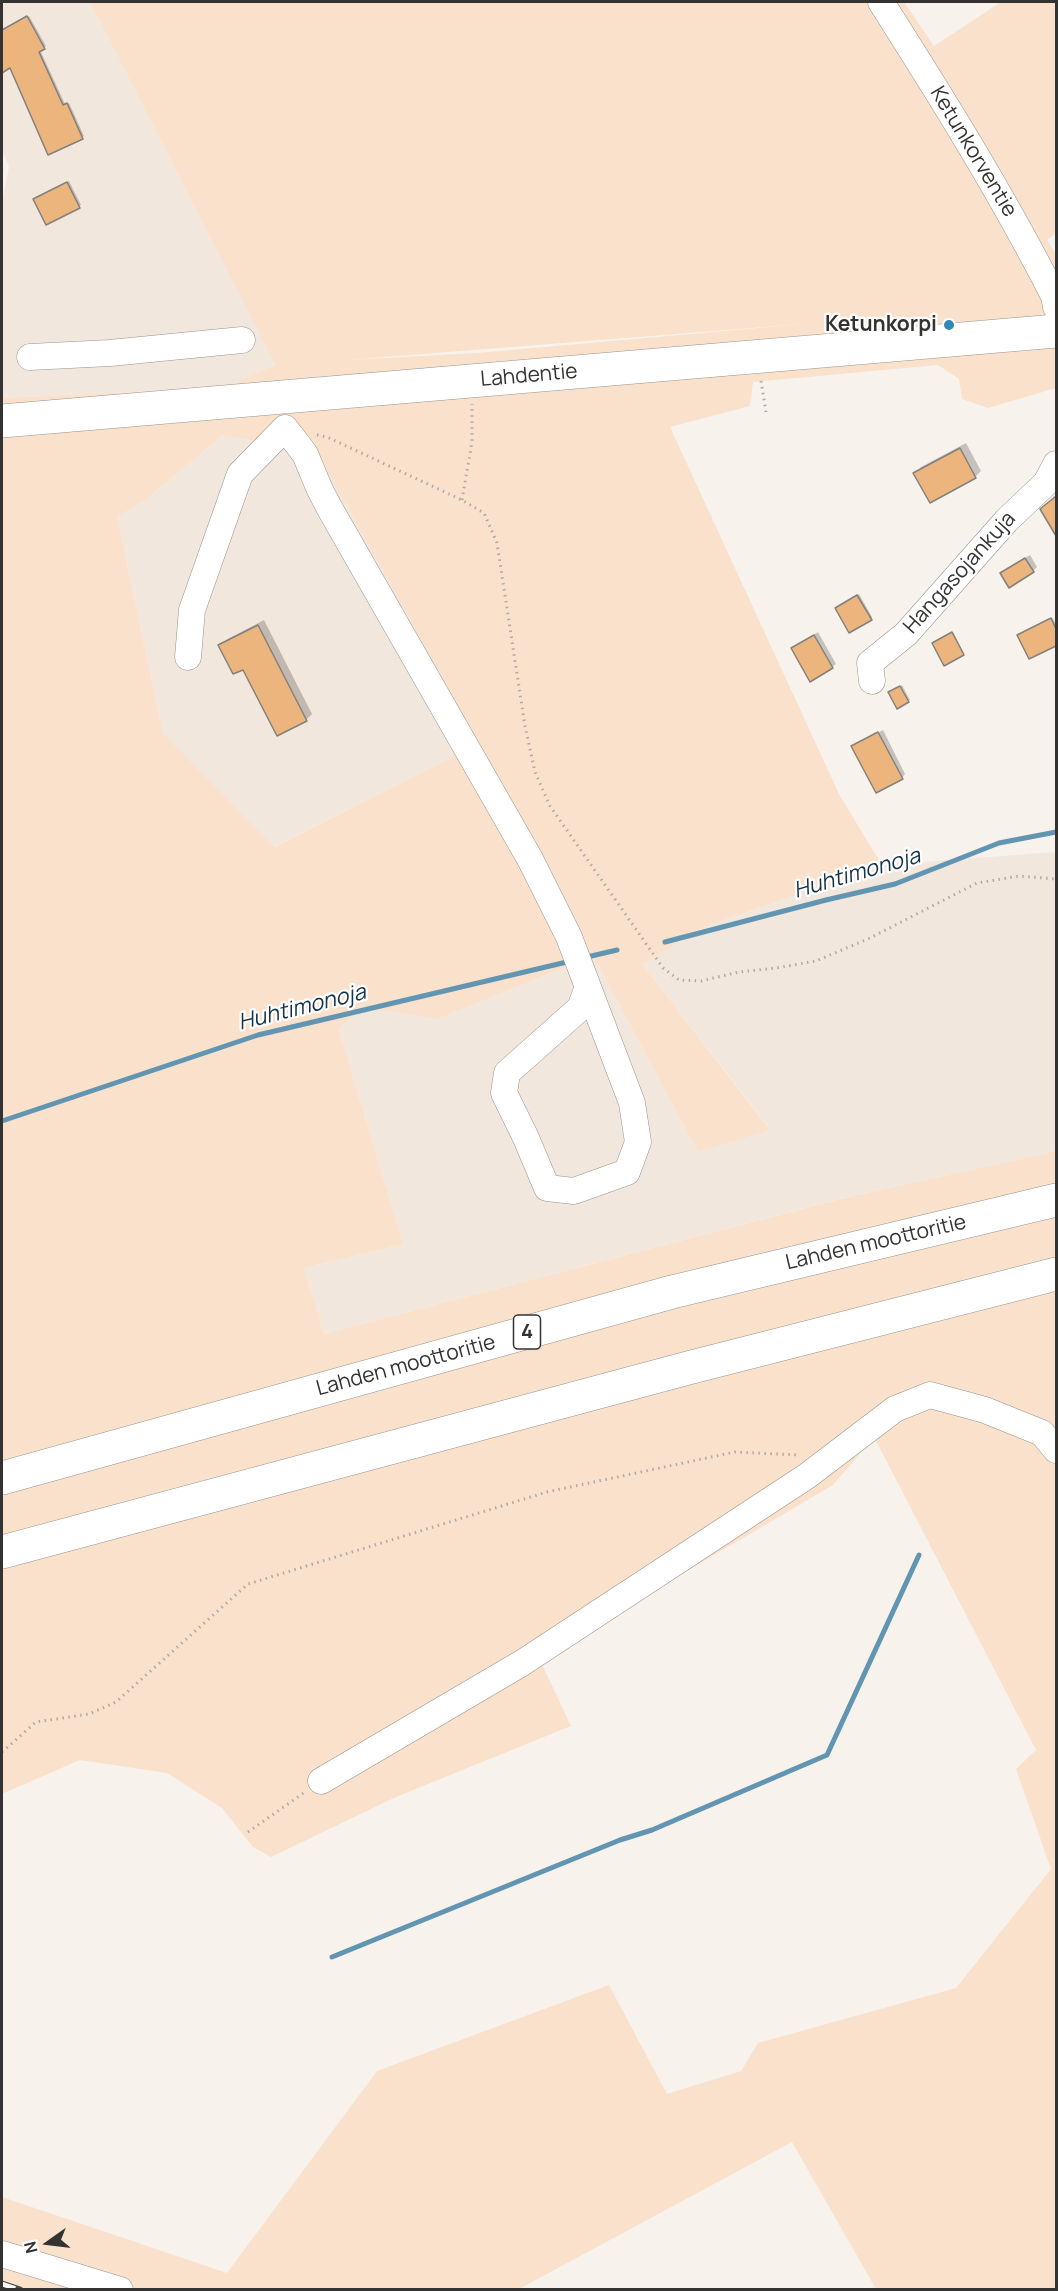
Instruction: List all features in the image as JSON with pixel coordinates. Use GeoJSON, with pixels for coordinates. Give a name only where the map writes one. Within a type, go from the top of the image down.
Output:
{"type":"FeatureCollection","features":[{"type":"Feature","properties":{"kind":"main road","name":"Lahdentie"},"geometry":{"type":"LineString","coordinates":[[2,421],[1056,331]]}},
{"type":"Feature","properties":{"kind":"main road","name":"Lahden moottoritie"},"geometry":{"type":"LineString","coordinates":[[2,1478],[672,1292],[1056,1200]]}},
{"type":"Feature","properties":{"kind":"main road"},"geometry":{"type":"LineString","coordinates":[[2,1552],[665,1374],[1056,1274]]}},
{"type":"Feature","properties":{"kind":"street","name":"Ketunkorventie"},"geometry":{"type":"LineString","coordinates":[[881,2],[963,130],[1017,225],[1054,296],[1056,307]]}},
{"type":"Feature","properties":{"kind":"street"},"geometry":{"type":"LineString","coordinates":[[30,357],[110,353],[242,340]]}},
{"type":"Feature","properties":{"kind":"street"},"geometry":{"type":"LineString","coordinates":[[188,657],[192,610],[240,474],[285,428],[305,454],[325,500],[530,859],[581,969],[632,1103],[638,1142],[627,1172],[574,1191],[547,1188],[504,1093],[507,1073],[579,1008],[581,969]]}},
{"type":"Feature","properties":{"kind":"street","name":"Hangasojankuja"},"geometry":{"type":"LineString","coordinates":[[872,681],[870,663],[906,634],[1007,520],[1046,483],[1056,464]]}},
{"type":"Feature","properties":{"kind":"street"},"geometry":{"type":"LineString","coordinates":[[321,1781],[522,1663],[807,1476],[895,1409],[930,1395],[986,1410],[1042,1433],[1056,1450]]}},
{"type":"Feature","properties":{"kind":"street"},"geometry":{"type":"LineString","coordinates":[[2,2254],[120,2289]]}},
{"type":"Feature","properties":{"kind":"path"},"geometry":{"type":"LineString","coordinates":[[758,357],[766,412]]}},
{"type":"Feature","properties":{"kind":"path"},"geometry":{"type":"LineString","coordinates":[[462,500],[472,442],[472,381]]}},
{"type":"Feature","properties":{"kind":"path"},"geometry":{"type":"LineString","coordinates":[[285,428],[299,433],[327,437],[462,500],[484,513],[497,543],[525,726],[535,772],[550,806],[663,968],[679,980],[701,981],[739,972],[816,961],[870,938],[977,883],[1019,876],[1056,879]]}},
{"type":"Feature","properties":{"kind":"path"},"geometry":{"type":"LineString","coordinates":[[2,1752],[36,1722],[88,1714],[116,1702],[248,1584],[558,1490],[735,1452],[831,1457]]}},
{"type":"Feature","properties":{"kind":"path"},"geometry":{"type":"LineString","coordinates":[[248,1832],[321,1781]]}},
{"type":"Feature","properties":{"kind":"shaded area"},"geometry":{"type":"Polygon","coordinates":[[[6,2],[90,2],[277,365],[221,388],[2,398],[2,202],[9,167],[2,150],[2,5],[6,2]]]}},
{"type":"Feature","properties":{"kind":"shaded area"},"geometry":{"type":"Polygon","coordinates":[[[90,2],[904,2],[934,46],[1001,2],[1056,2],[1056,233],[1047,240],[1056,254],[1056,388],[988,408],[962,399],[959,379],[938,365],[753,382],[750,406],[670,427],[840,796],[882,865],[701,928],[643,965],[770,1130],[698,1152],[593,956],[438,1019],[360,1007],[339,1030],[403,1244],[304,1268],[324,1334],[852,1196],[1056,1151],[1056,2289],[876,2289],[792,2142],[519,2289],[2,2289],[2,2197],[227,2273],[377,2071],[609,1985],[667,2094],[741,2071],[758,2043],[956,1988],[1051,1869],[1016,1769],[1036,1750],[874,1437],[833,1485],[539,1658],[571,1726],[396,1797],[271,1857],[253,1847],[222,1808],[167,1773],[80,1760],[2,1794],[2,398],[221,388],[276,365],[90,2]],[[803,324],[347,360],[477,353],[803,324]],[[223,435],[149,497],[117,517],[163,733],[274,847],[479,744],[317,452],[223,435]]]}},
{"type":"Feature","properties":{"kind":"shaded area"},"geometry":{"type":"Polygon","coordinates":[[[223,435],[317,452],[480,744],[273,847],[163,733],[117,517],[149,497],[223,435]]]}},
{"type":"Feature","properties":{"kind":"shaded area"},"geometry":{"type":"Polygon","coordinates":[[[1056,852],[1056,1151],[851,1196],[324,1334],[304,1268],[403,1244],[339,1030],[360,1007],[438,1019],[593,956],[698,1152],[770,1129],[643,965],[701,928],[882,865],[1056,852]]]}},
{"type":"Feature","properties":{"kind":"building"},"geometry":{"type":"Polygon","coordinates":[[[27,16],[45,49],[39,52],[63,105],[67,103],[83,139],[48,155],[10,68],[2,73],[2,30],[27,16]]]}},
{"type":"Feature","properties":{"kind":"building"},"geometry":{"type":"Polygon","coordinates":[[[67,182],[80,208],[46,225],[33,199],[67,182]]]}},
{"type":"Feature","properties":{"kind":"building"},"geometry":{"type":"Polygon","coordinates":[[[960,448],[976,478],[930,503],[913,473],[960,448]]]}},
{"type":"Feature","properties":{"kind":"building"},"geometry":{"type":"Polygon","coordinates":[[[1056,496],[1056,536],[1040,509],[1056,496]]]}},
{"type":"Feature","properties":{"kind":"building"},"geometry":{"type":"Polygon","coordinates":[[[1025,558],[1034,572],[1009,588],[1000,573],[1025,558]]]}},
{"type":"Feature","properties":{"kind":"building"},"geometry":{"type":"Polygon","coordinates":[[[857,595],[872,620],[849,633],[835,608],[857,595]]]}},
{"type":"Feature","properties":{"kind":"building"},"geometry":{"type":"Polygon","coordinates":[[[1051,618],[1056,629],[1056,646],[1029,659],[1017,635],[1051,618]]]}},
{"type":"Feature","properties":{"kind":"building"},"geometry":{"type":"Polygon","coordinates":[[[258,625],[307,721],[277,736],[243,670],[233,674],[218,645],[258,625]]]}},
{"type":"Feature","properties":{"kind":"building"},"geometry":{"type":"Polygon","coordinates":[[[952,632],[964,655],[944,666],[932,643],[952,632]]]}},
{"type":"Feature","properties":{"kind":"building"},"geometry":{"type":"Polygon","coordinates":[[[814,635],[833,668],[810,682],[791,648],[814,635]]]}},
{"type":"Feature","properties":{"kind":"building"},"geometry":{"type":"Polygon","coordinates":[[[900,686],[909,702],[897,709],[888,692],[900,686]]]}},
{"type":"Feature","properties":{"kind":"building"},"geometry":{"type":"Polygon","coordinates":[[[878,732],[903,779],[876,793],[851,746],[878,732]]]}},
{"type":"Feature","properties":{"kind":"waterway","name":"Huhtimonoja"},"geometry":{"type":"LineString","coordinates":[[665,942],[895,884],[999,843],[1056,832]]}},
{"type":"Feature","properties":{"kind":"waterway","name":"Huhtimonoja"},"geometry":{"type":"LineString","coordinates":[[583,958],[617,950]]}},
{"type":"Feature","properties":{"kind":"waterway","name":"Huhtimonoja"},"geometry":{"type":"LineString","coordinates":[[2,1121],[258,1035],[571,961]]}},
{"type":"Feature","properties":{"kind":"waterway"},"geometry":{"type":"LineString","coordinates":[[332,1957],[620,1840],[652,1830],[827,1755],[919,1555]]}},
{"type":"Feature","properties":{"kind":"railway"},"geometry":{"type":"LineString","coordinates":[[2,2284],[20,2290]]}},
{"type":"Feature","properties":{"kind":"place","name":"Ketunkorpi"},"geometry":{"type":"Point","coordinates":[949,325]}}]}
